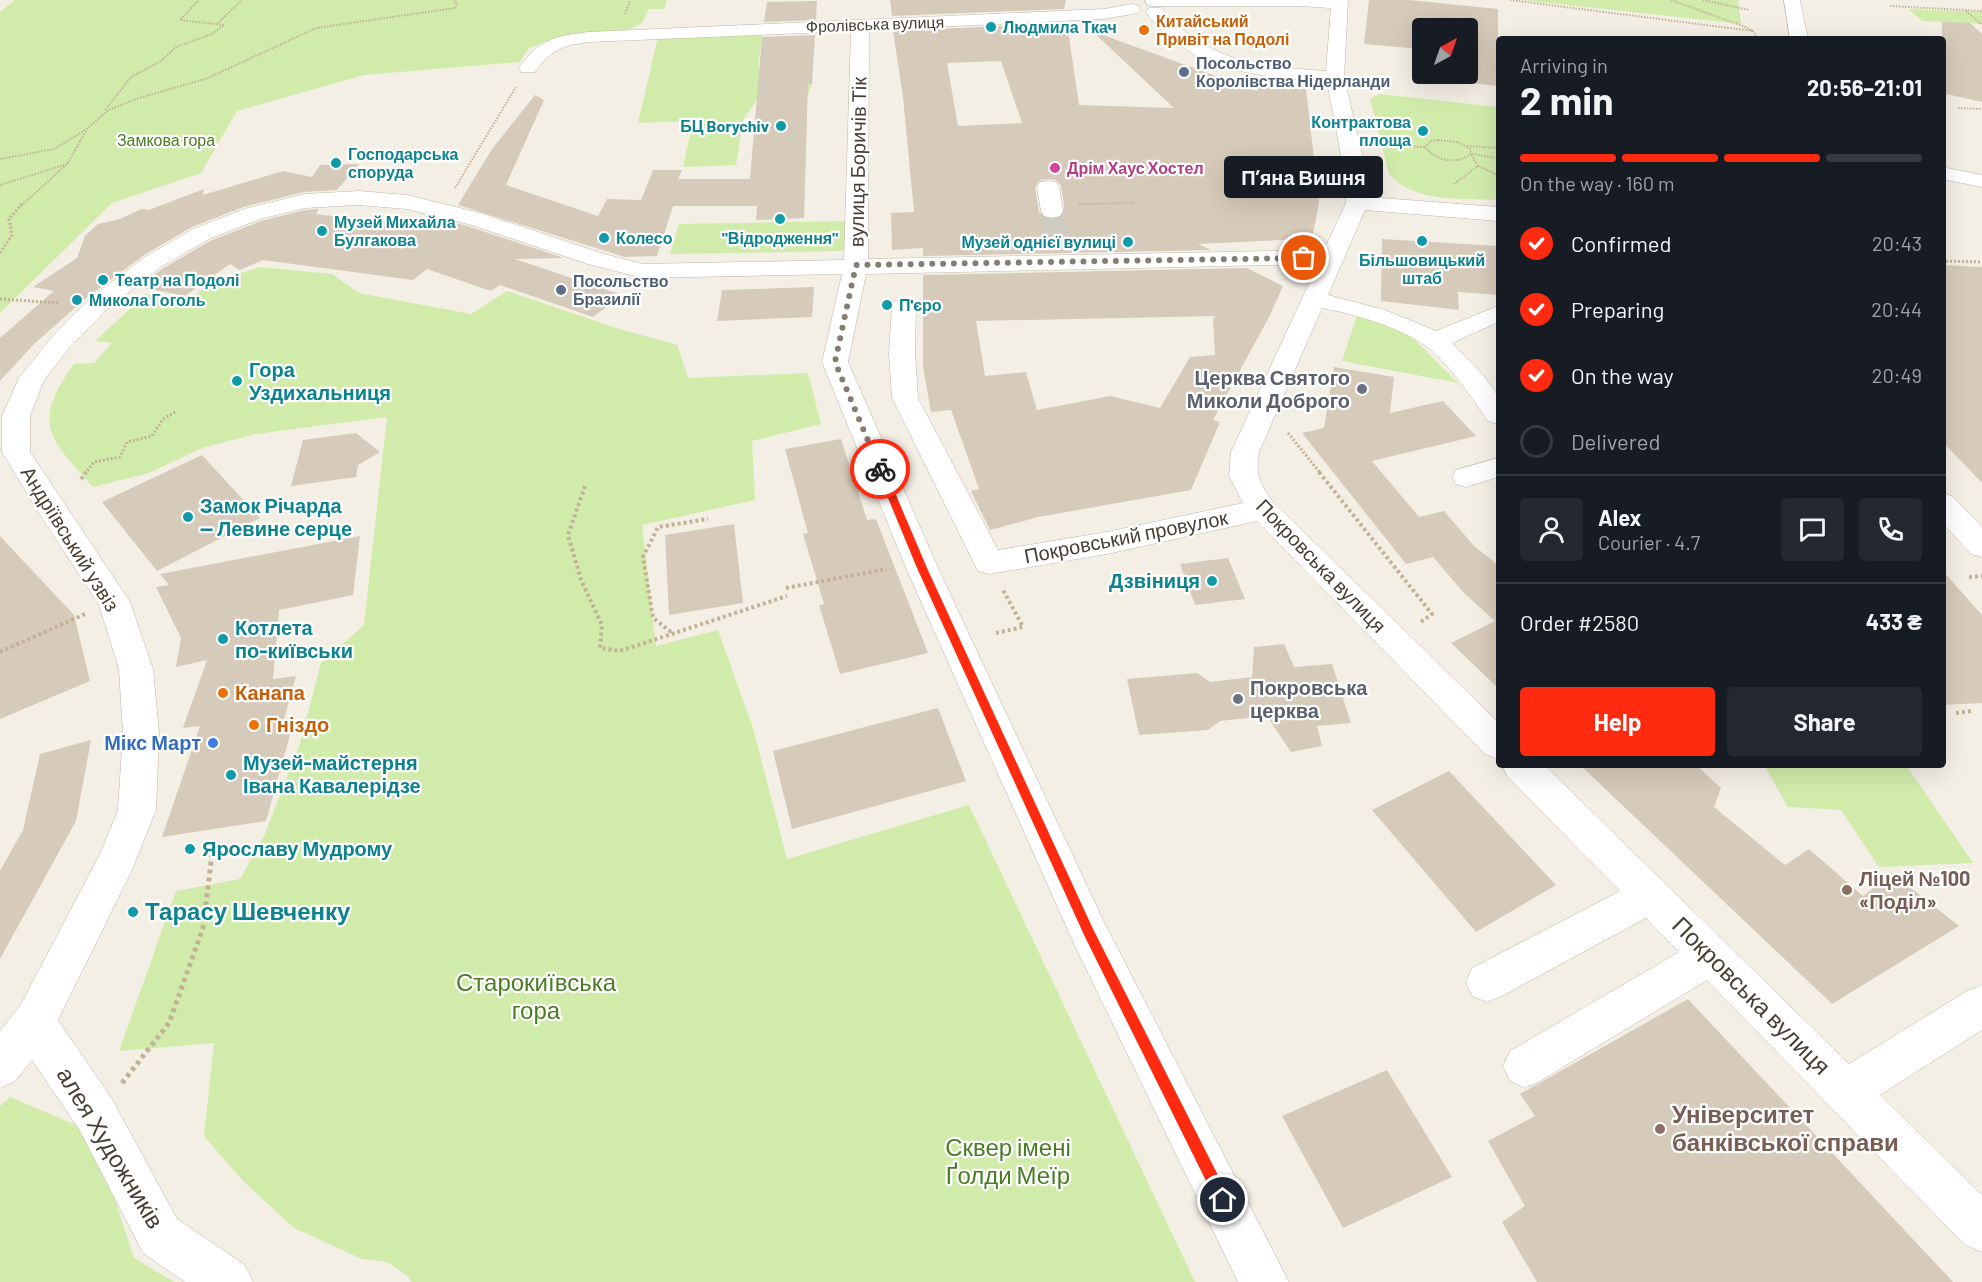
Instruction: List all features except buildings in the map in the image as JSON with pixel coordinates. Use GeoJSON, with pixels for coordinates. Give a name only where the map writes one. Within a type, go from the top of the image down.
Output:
{"type":"FeatureCollection","features":[{"type":"Feature","properties":{"kind":"street"},"geometry":{"type":"LineString","coordinates":[[1332,257],[1357,203],[1356,176],[1335,77],[1340,2],[1219,0],[1161,6],[1179,38],[1213,56],[1237,64],[1277,72],[1335,77]]}},
{"type":"Feature","properties":{"kind":"street"},"geometry":{"type":"LineString","coordinates":[[1792,0],[1798,36]]}},
{"type":"Feature","properties":{"kind":"street","name":"Фролівська вулиця"},"geometry":{"type":"LineString","coordinates":[[528,68],[540,51],[556,42],[618,34],[1104,14],[1131,4],[1140,12],[1161,6]]}},
{"type":"Feature","properties":{"kind":"street","name":"вулиця Боричів Тік"},"geometry":{"type":"LineString","coordinates":[[860,24],[856,265],[835,362],[920,563],[1089,933],[1264,1282]]}},
{"type":"Feature","properties":{"kind":"street"},"geometry":{"type":"LineString","coordinates":[[1946,174],[1982,181]]}},
{"type":"Feature","properties":{"kind":"street","name":"Андріївський узвіз"},"geometry":{"type":"LineString","coordinates":[[0,1066],[35,1021],[118,858],[136,810],[141,733],[136,669],[114,602],[49,506],[8,456],[16,416],[32,378],[61,342],[98,304],[153,262],[201,234],[252,214],[305,201],[359,198],[407,202],[476,219],[596,259],[643,271],[856,265],[1058,254],[1332,257]]}},
{"type":"Feature","properties":{"kind":"street"},"geometry":{"type":"LineString","coordinates":[[1357,203],[1496,214]]}},
{"type":"Feature","properties":{"kind":"street","name":"Покровська вулиця"},"geometry":{"type":"LineString","coordinates":[[1332,257],[1242,461],[1242,476],[1248,491],[1263,509],[1496,742]]}},
{"type":"Feature","properties":{"kind":"street"},"geometry":{"type":"LineString","coordinates":[[1313,299],[1364,309],[1401,322],[1436,341],[1486,384],[1496,410]]}},
{"type":"Feature","properties":{"kind":"street"},"geometry":{"type":"LineString","coordinates":[[904,306],[902,353],[905,399],[989,563]]}},
{"type":"Feature","properties":{"kind":"street"},"geometry":{"type":"LineString","coordinates":[[1436,341],[1496,314]]}},
{"type":"Feature","properties":{"kind":"street"},"geometry":{"type":"LineString","coordinates":[[1466,477],[1496,468]]}},
{"type":"Feature","properties":{"kind":"street"},"geometry":{"type":"LineString","coordinates":[[1946,507],[1982,546]]}},
{"type":"Feature","properties":{"kind":"street","name":"Покровський провулок"},"geometry":{"type":"LineString","coordinates":[[989,563],[1107,543],[1263,509]]}},
{"type":"Feature","properties":{"kind":"street","name":"Покровська вулиця"},"geometry":{"type":"LineString","coordinates":[[1523,768],[1982,1228]]}},
{"type":"Feature","properties":{"kind":"street"},"geometry":{"type":"LineString","coordinates":[[1487,982],[1651,895]]}},
{"type":"Feature","properties":{"kind":"street"},"geometry":{"type":"LineString","coordinates":[[1525,1066],[1711,955]]}},
{"type":"Feature","properties":{"kind":"street"},"geometry":{"type":"LineString","coordinates":[[1846,1091],[1982,1006]]}},
{"type":"Feature","properties":{"kind":"street","name":"алея Художників"},"geometry":{"type":"LineString","coordinates":[[35,1021],[49,1048],[96,1115],[160,1236],[228,1282]]}},
{"type":"Feature","properties":{"kind":"path"},"geometry":{"type":"LineString","coordinates":[[0,253],[12,235],[9,219],[26,200],[67,164],[87,129],[131,77],[161,61],[176,46],[212,34],[224,25],[180,20],[199,0]]}},
{"type":"Feature","properties":{"kind":"path"},"geometry":{"type":"LineString","coordinates":[[217,23],[242,0]]}},
{"type":"Feature","properties":{"kind":"path"},"geometry":{"type":"LineString","coordinates":[[0,159],[54,149],[87,129],[108,110],[139,98],[208,78],[316,28],[455,9],[457,4],[454,0]]}},
{"type":"Feature","properties":{"kind":"path"},"geometry":{"type":"LineString","coordinates":[[1510,0],[1753,31]]}},
{"type":"Feature","properties":{"kind":"path"},"geometry":{"type":"LineString","coordinates":[[1671,0],[1716,15],[1753,31],[1757,36]]}},
{"type":"Feature","properties":{"kind":"path"},"geometry":{"type":"LineString","coordinates":[[1703,0],[1749,10]]}},
{"type":"Feature","properties":{"kind":"path"},"geometry":{"type":"LineString","coordinates":[[1890,6],[1982,11]]}},
{"type":"Feature","properties":{"kind":"path"},"geometry":{"type":"LineString","coordinates":[[1966,11],[1981,24]]}},
{"type":"Feature","properties":{"kind":"path"},"geometry":{"type":"LineString","coordinates":[[454,190],[528,68]]}},
{"type":"Feature","properties":{"kind":"path"},"geometry":{"type":"LineString","coordinates":[[1958,108],[1982,110]]}},
{"type":"Feature","properties":{"kind":"path"},"geometry":{"type":"LineString","coordinates":[[1425,147],[1438,140],[1452,140],[1467,146],[1496,148]]}},
{"type":"Feature","properties":{"kind":"path"},"geometry":{"type":"LineString","coordinates":[[1377,144],[1425,147],[1433,156],[1444,160],[1462,160],[1471,154],[1496,158]]}},
{"type":"Feature","properties":{"kind":"path"},"geometry":{"type":"LineString","coordinates":[[1467,146],[1478,166],[1496,174]]}},
{"type":"Feature","properties":{"kind":"path"},"geometry":{"type":"LineString","coordinates":[[0,184],[67,164]]}},
{"type":"Feature","properties":{"kind":"path"},"geometry":{"type":"LineString","coordinates":[[1453,185],[1478,166]]}},
{"type":"Feature","properties":{"kind":"path"},"geometry":{"type":"LineString","coordinates":[[1051,201],[1134,203]]}},
{"type":"Feature","properties":{"kind":"path"},"geometry":{"type":"LineString","coordinates":[[1946,261],[1982,262]]}},
{"type":"Feature","properties":{"kind":"path"},"geometry":{"type":"LineString","coordinates":[[0,299],[70,305]]}},
{"type":"Feature","properties":{"kind":"path"},"geometry":{"type":"LineString","coordinates":[[81,478],[94,462],[120,457],[127,442],[152,436],[163,419],[177,411]]}},
{"type":"Feature","properties":{"kind":"path"},"geometry":{"type":"LineString","coordinates":[[1283,428],[1432,614],[1413,628]]}},
{"type":"Feature","properties":{"kind":"path"},"geometry":{"type":"LineString","coordinates":[[585,486],[568,535],[581,580],[602,625],[600,648],[620,651],[787,596]]}},
{"type":"Feature","properties":{"kind":"path"},"geometry":{"type":"LineString","coordinates":[[672,633],[653,618],[643,557],[658,527],[708,519]]}},
{"type":"Feature","properties":{"kind":"path"},"geometry":{"type":"LineString","coordinates":[[786,588],[920,563]]}},
{"type":"Feature","properties":{"kind":"path"},"geometry":{"type":"LineString","coordinates":[[989,563],[1023,627],[996,633]]}},
{"type":"Feature","properties":{"kind":"path"},"geometry":{"type":"LineString","coordinates":[[0,652],[91,612]]}},
{"type":"Feature","properties":{"kind":"path"},"geometry":{"type":"LineString","coordinates":[[1956,713],[1973,711]]}},
{"type":"Feature","properties":{"kind":"path"},"geometry":{"type":"LineString","coordinates":[[96,1115],[169,1023],[203,928],[213,846]]}},
{"type":"Feature","properties":{"kind":"green space","name":"Замкова гора"},"geometry":{"type":"Polygon","coordinates":[[[15,0],[667,0],[664,9],[649,9],[642,23],[628,30],[558,37],[529,48],[520,62],[364,75],[237,111],[201,173],[112,203],[0,313],[0,12],[15,0]]]}},
{"type":"Feature","properties":{"kind":"green space"},"geometry":{"type":"Polygon","coordinates":[[[1522,0],[1738,0],[1741,24],[1522,0]]]}},
{"type":"Feature","properties":{"kind":"green space"},"geometry":{"type":"Polygon","coordinates":[[[1908,9],[1982,12],[1982,24],[1922,21],[1908,9]]]}},
{"type":"Feature","properties":{"kind":"green space"},"geometry":{"type":"Polygon","coordinates":[[[762,35],[758,68],[776,68],[774,85],[812,84],[808,96],[758,98],[743,120],[736,165],[683,167],[693,121],[638,123],[658,37],[762,35]]]}},
{"type":"Feature","properties":{"kind":"green space"},"geometry":{"type":"Polygon","coordinates":[[[1380,94],[1496,107],[1496,200],[1439,197],[1411,190],[1399,183],[1389,174],[1370,99],[1380,94]]]}},
{"type":"Feature","properties":{"kind":"green space"},"geometry":{"type":"Polygon","coordinates":[[[848,221],[845,251],[670,254],[679,224],[848,221]]]}},
{"type":"Feature","properties":{"kind":"green space","name":"Старокиївська гора"},"geometry":{"type":"Polygon","coordinates":[[[260,267],[332,274],[359,293],[471,314],[507,291],[616,328],[677,345],[688,378],[808,373],[821,424],[752,441],[755,500],[642,525],[656,646],[718,630],[753,728],[787,859],[969,805],[1195,1282],[411,1282],[408,1276],[387,1262],[362,1259],[294,1228],[244,1182],[204,1136],[214,1043],[119,1051],[176,891],[240,879],[264,836],[299,747],[321,663],[364,625],[387,417],[256,434],[202,448],[149,473],[93,487],[56,442],[51,429],[50,416],[53,401],[74,364],[94,363],[112,343],[95,341],[146,294],[188,300],[212,283],[260,267]]]}},
{"type":"Feature","properties":{"kind":"green space"},"geometry":{"type":"Polygon","coordinates":[[[1358,312],[1404,329],[1458,383],[1342,361],[1358,312]]]}},
{"type":"Feature","properties":{"kind":"green space"},"geometry":{"type":"Polygon","coordinates":[[[1766,768],[1908,768],[1973,863],[1879,867],[1841,810],[1788,807],[1766,768]]]}},
{"type":"Feature","properties":{"kind":"green space"},"geometry":{"type":"Polygon","coordinates":[[[10,1097],[83,1128],[102,1160],[134,1258],[174,1282],[0,1282],[0,1106],[10,1097]]]}},
{"type":"Feature","properties":{"kind":"tunnel"},"geometry":{"type":"LineString","coordinates":[[1052,211],[1058,246]]}},
{"type":"Feature","properties":{"kind":"way so far"},"geometry":{"type":"LineString","coordinates":[[880,469],[835,362],[856,265],[1304,258]]}},
{"type":"Feature","properties":{"kind":"place","name":"Людмила Ткач"},"geometry":{"type":"Point","coordinates":[991,27]}},
{"type":"Feature","properties":{"kind":"place","name":"Китайський Привіт на Подолі"},"geometry":{"type":"Point","coordinates":[1144,30]}},
{"type":"Feature","properties":{"kind":"place","name":"Посольство Королівства Нідерланди"},"geometry":{"type":"Point","coordinates":[1184,72]}},
{"type":"Feature","properties":{"kind":"place","name":"БЦ Borychiv"},"geometry":{"type":"Point","coordinates":[781,126]}},
{"type":"Feature","properties":{"kind":"place","name":"Контрактова площа"},"geometry":{"type":"Point","coordinates":[1423,131]}},
{"type":"Feature","properties":{"kind":"place","name":"Господарська споруда"},"geometry":{"type":"Point","coordinates":[336,163]}},
{"type":"Feature","properties":{"kind":"place","name":"Дрім Хаус Хостел"},"geometry":{"type":"Point","coordinates":[1055,168]}},
{"type":"Feature","properties":{"kind":"place","name":"\"Відродження\""},"geometry":{"type":"Point","coordinates":[780,219]}},
{"type":"Feature","properties":{"kind":"place","name":"Музей Михайла Булгакова"},"geometry":{"type":"Point","coordinates":[322,231]}},
{"type":"Feature","properties":{"kind":"place","name":"Колесо"},"geometry":{"type":"Point","coordinates":[604,238]}},
{"type":"Feature","properties":{"kind":"place","name":"Більшовицький штаб"},"geometry":{"type":"Point","coordinates":[1422,241]}},
{"type":"Feature","properties":{"kind":"place","name":"Музей однієї вулиці"},"geometry":{"type":"Point","coordinates":[1128,242]}},
{"type":"Feature","properties":{"kind":"place","name":"Пʼяна Вишня"},"geometry":{"type":"Point","coordinates":[1304,258]}},
{"type":"Feature","properties":{"kind":"place","name":"Театр на Подолі"},"geometry":{"type":"Point","coordinates":[103,280]}},
{"type":"Feature","properties":{"kind":"place","name":"Посольство Бразилії"},"geometry":{"type":"Point","coordinates":[561,290]}},
{"type":"Feature","properties":{"kind":"place","name":"Микола Гоголь"},"geometry":{"type":"Point","coordinates":[77,300]}},
{"type":"Feature","properties":{"kind":"place","name":"П'єро"},"geometry":{"type":"Point","coordinates":[887,305]}},
{"type":"Feature","properties":{"kind":"place","name":"Гора Уздихальниця"},"geometry":{"type":"Point","coordinates":[237,381]}},
{"type":"Feature","properties":{"kind":"place","name":"Церква Святого Миколи Доброго"},"geometry":{"type":"Point","coordinates":[1362,389]}},
{"type":"Feature","properties":{"kind":"place","name":"Замок Річарда — Левине серце"},"geometry":{"type":"Point","coordinates":[188,517]}},
{"type":"Feature","properties":{"kind":"place","name":"Дзвіниця"},"geometry":{"type":"Point","coordinates":[1212,581]}},
{"type":"Feature","properties":{"kind":"place","name":"Котлета по-київськи"},"geometry":{"type":"Point","coordinates":[223,639]}},
{"type":"Feature","properties":{"kind":"place","name":"Канапа"},"geometry":{"type":"Point","coordinates":[223,693]}},
{"type":"Feature","properties":{"kind":"place","name":"Покровська церква"},"geometry":{"type":"Point","coordinates":[1238,699]}},
{"type":"Feature","properties":{"kind":"place","name":"Гніздо"},"geometry":{"type":"Point","coordinates":[254,725]}},
{"type":"Feature","properties":{"kind":"place","name":"Мікс Март"},"geometry":{"type":"Point","coordinates":[213,743]}},
{"type":"Feature","properties":{"kind":"place","name":"Музей-майстерня Івана Кавалерідзе"},"geometry":{"type":"Point","coordinates":[231,775]}},
{"type":"Feature","properties":{"kind":"place","name":"Ярославу Мудрому"},"geometry":{"type":"Point","coordinates":[190,849]}},
{"type":"Feature","properties":{"kind":"place","name":"Ліцей №100 «Поділ»"},"geometry":{"type":"Point","coordinates":[1847,890]}},
{"type":"Feature","properties":{"kind":"place","name":"Тарасу Шевченку"},"geometry":{"type":"Point","coordinates":[133,912]}},
{"type":"Feature","properties":{"kind":"place","name":"Університет банківської справи"},"geometry":{"type":"Point","coordinates":[1660,1129]}},
{"type":"Feature","properties":{"kind":"route"},"geometry":{"type":"LineString","coordinates":[[880,469],[922,568],[1089,933],[1223,1200]]}},
{"type":"Feature","properties":{"kind":"park label","name":"Сквер імені Ґолди Меїр"},"geometry":{"type":"Point","coordinates":[1008,1162]}}]}
